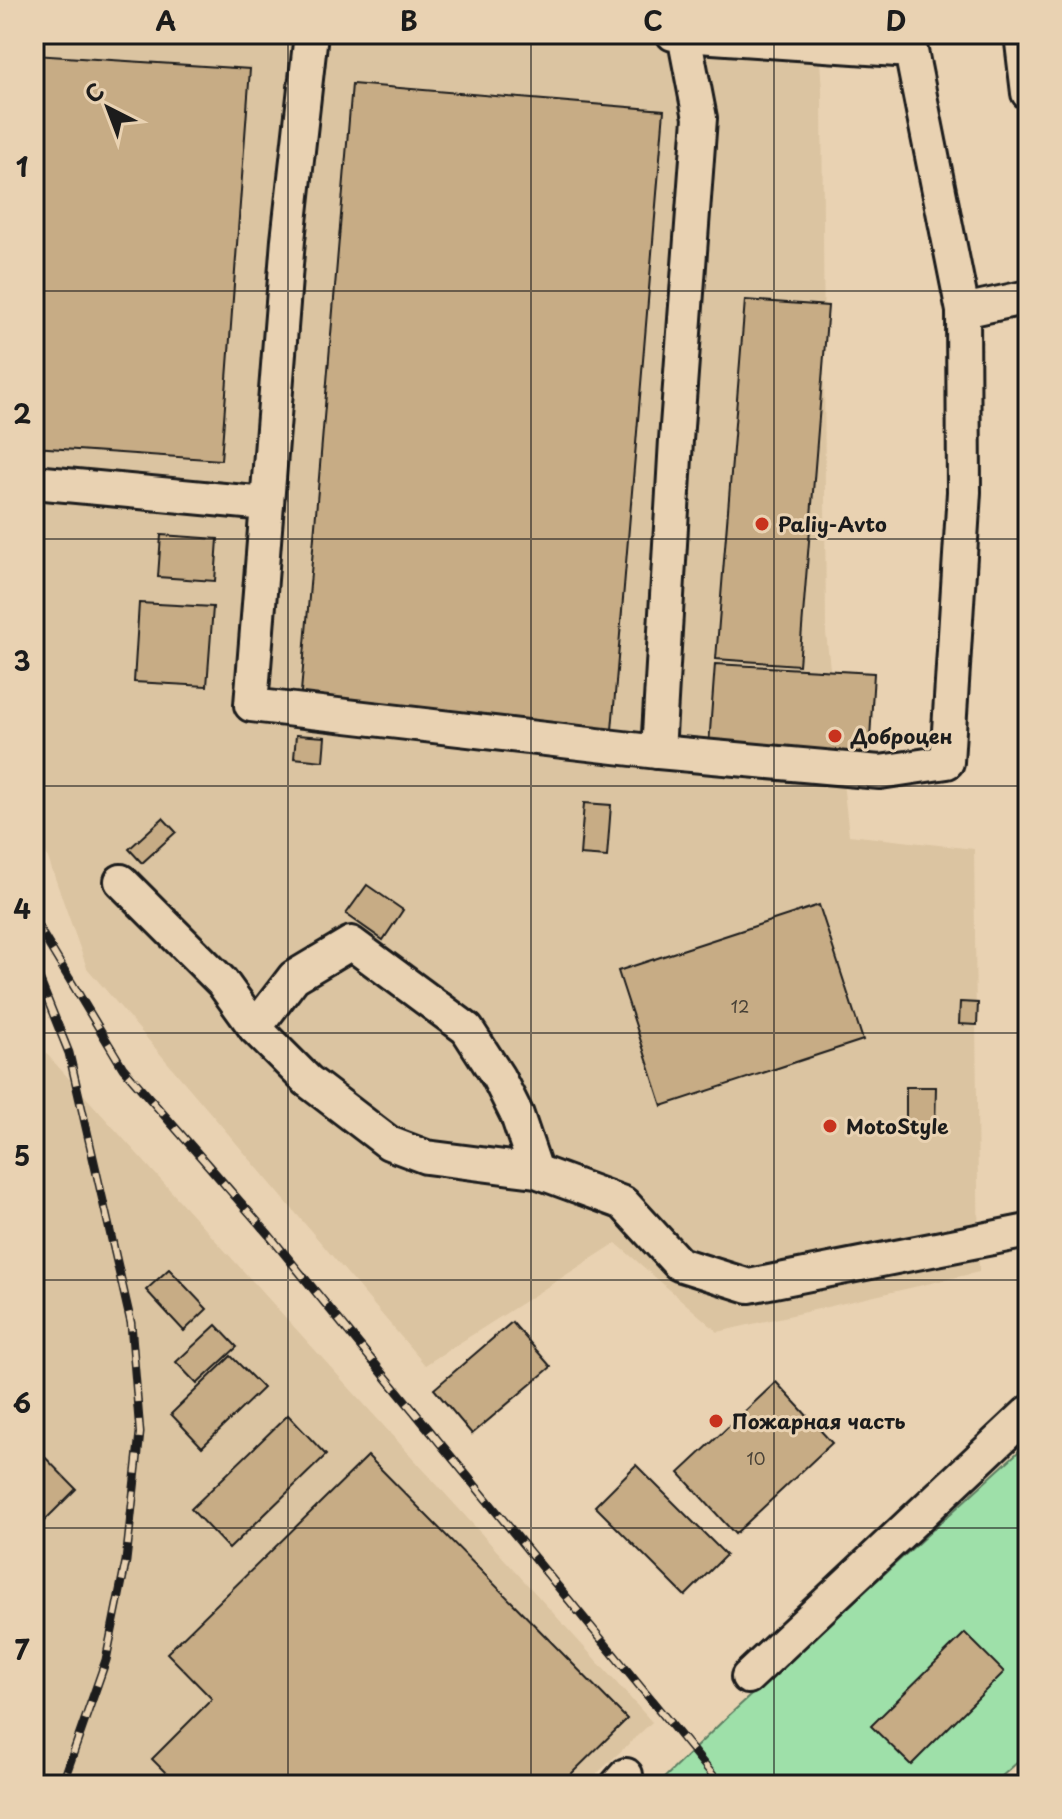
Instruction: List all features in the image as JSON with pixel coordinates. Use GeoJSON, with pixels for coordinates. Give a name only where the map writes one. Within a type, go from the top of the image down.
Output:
{"type":"FeatureCollection","features":[{"type":"Feature","properties":{"kind":"street"},"geometry":{"type":"LineString","coordinates":[[311,34],[288,240],[251,705],[658,752],[880,772],[947,762],[964,492],[963,311],[911,51],[678,35],[700,118],[676,440],[658,752]]}},
{"type":"Feature","properties":{"kind":"street"},"geometry":{"type":"LineString","coordinates":[[1021,34],[1028,93]]}},
{"type":"Feature","properties":{"kind":"street"},"geometry":{"type":"LineString","coordinates":[[963,311],[1028,297]]}},
{"type":"Feature","properties":{"kind":"street"},"geometry":{"type":"LineString","coordinates":[[34,482],[267,504]]}},
{"type":"Feature","properties":{"kind":"street"},"geometry":{"type":"LineString","coordinates":[[121,881],[222,982],[255,1028],[308,1081],[389,1143],[426,1157],[536,1171],[623,1203],[679,1264],[749,1286],[1028,1231]]}},
{"type":"Feature","properties":{"kind":"street"},"geometry":{"type":"LineString","coordinates":[[255,1028],[294,977],[351,943],[467,1029],[498,1077],[517,1115],[536,1171]]}},
{"type":"Feature","properties":{"kind":"street"},"geometry":{"type":"LineString","coordinates":[[748,1677],[1028,1413]]}},
{"type":"Feature","properties":{"kind":"shaded area"},"geometry":{"type":"Polygon","coordinates":[[[34,34],[818,34],[822,90],[826,633],[849,835],[974,849],[979,1272],[718,1332],[616,1243],[425,1365],[87,968],[34,819],[34,34]]]}},
{"type":"Feature","properties":{"kind":"shaded area"},"geometry":{"type":"Polygon","coordinates":[[[34,1040],[652,1722],[585,1785],[34,1785],[34,1040]]]}},
{"type":"Feature","properties":{"kind":"green space"},"geometry":{"type":"Polygon","coordinates":[[[1028,1443],[1028,1753],[992,1785],[657,1785],[727,1717],[1028,1443]]]}},
{"type":"Feature","properties":{"kind":"building"},"geometry":{"type":"Polygon","coordinates":[[[34,55],[250,69],[221,460],[34,447],[34,55]]]}},
{"type":"Feature","properties":{"kind":"building"},"geometry":{"type":"Polygon","coordinates":[[[352,84],[664,110],[612,730],[300,704],[352,84]]]}},
{"type":"Feature","properties":{"kind":"building"},"geometry":{"type":"Polygon","coordinates":[[[745,300],[828,306],[799,665],[716,659],[745,300]]]}},
{"type":"Feature","properties":{"kind":"building"},"geometry":{"type":"Polygon","coordinates":[[[161,535],[218,539],[215,581],[158,577],[161,535]]]}},
{"type":"Feature","properties":{"kind":"building"},"geometry":{"type":"Polygon","coordinates":[[[139,603],[213,607],[207,686],[134,682],[139,603]]]}},
{"type":"Feature","properties":{"kind":"building"},"geometry":{"type":"Polygon","coordinates":[[[715,664],[874,673],[869,755],[709,745],[715,664]]]}},
{"type":"Feature","properties":{"kind":"building"},"geometry":{"type":"Polygon","coordinates":[[[296,735],[325,737],[323,761],[294,758],[296,735]]]}},
{"type":"Feature","properties":{"kind":"building"},"geometry":{"type":"Polygon","coordinates":[[[584,803],[611,805],[607,857],[580,855],[584,803]]]}},
{"type":"Feature","properties":{"kind":"building"},"geometry":{"type":"Polygon","coordinates":[[[163,818],[176,832],[142,863],[129,849],[163,818]]]}},
{"type":"Feature","properties":{"kind":"building"},"geometry":{"type":"Polygon","coordinates":[[[367,885],[403,910],[383,940],[346,914],[367,885]]]}},
{"type":"Feature","properties":{"kind":"building"},"geometry":{"type":"Polygon","coordinates":[[[819,905],[863,1040],[662,1106],[618,971],[819,905]]]}},
{"type":"Feature","properties":{"kind":"building"},"geometry":{"type":"Polygon","coordinates":[[[960,1002],[978,1003],[977,1025],[959,1024],[960,1002]]]}},
{"type":"Feature","properties":{"kind":"building"},"geometry":{"type":"Polygon","coordinates":[[[906,1087],[936,1087],[935,1129],[906,1129],[906,1087]]]}},
{"type":"Feature","properties":{"kind":"building"},"geometry":{"type":"Polygon","coordinates":[[[169,1269],[207,1309],[184,1331],[146,1290],[169,1269]]]}},
{"type":"Feature","properties":{"kind":"building"},"geometry":{"type":"Polygon","coordinates":[[[512,1322],[551,1367],[472,1434],[434,1389],[512,1322]]]}},
{"type":"Feature","properties":{"kind":"building"},"geometry":{"type":"Polygon","coordinates":[[[216,1325],[237,1347],[197,1384],[176,1362],[216,1325]]]}},
{"type":"Feature","properties":{"kind":"building"},"geometry":{"type":"Polygon","coordinates":[[[231,1356],[263,1388],[202,1447],[171,1414],[231,1356]]]}},
{"type":"Feature","properties":{"kind":"building"},"geometry":{"type":"Polygon","coordinates":[[[776,1382],[832,1443],[735,1534],[679,1473],[776,1382]]]}},
{"type":"Feature","properties":{"kind":"building"},"geometry":{"type":"Polygon","coordinates":[[[288,1415],[326,1455],[229,1549],[191,1509],[288,1415]]]}},
{"type":"Feature","properties":{"kind":"building"},"geometry":{"type":"Polygon","coordinates":[[[34,1446],[76,1489],[34,1531],[34,1446]]]}},
{"type":"Feature","properties":{"kind":"building"},"geometry":{"type":"Polygon","coordinates":[[[368,1456],[627,1719],[560,1785],[178,1785],[152,1759],[212,1699],[167,1653],[368,1456]]]}},
{"type":"Feature","properties":{"kind":"building"},"geometry":{"type":"Polygon","coordinates":[[[636,1465],[726,1555],[685,1596],[595,1506],[636,1465]]]}},
{"type":"Feature","properties":{"kind":"building"},"geometry":{"type":"Polygon","coordinates":[[[965,1633],[1004,1672],[911,1765],[871,1726],[965,1633]]]}},
{"type":"Feature","properties":{"kind":"railway"},"geometry":{"type":"LineString","coordinates":[[34,920],[123,1068],[269,1235],[721,1785]]}},
{"type":"Feature","properties":{"kind":"railway"},"geometry":{"type":"LineString","coordinates":[[34,966],[69,1053],[131,1323],[140,1433],[126,1561],[106,1660],[62,1785]]}},
{"type":"Feature","properties":{"kind":"place","name":"Paliy-Avto"},"geometry":{"type":"Point","coordinates":[762,524]}},
{"type":"Feature","properties":{"kind":"place","name":"Доброцен"},"geometry":{"type":"Point","coordinates":[835,736]}},
{"type":"Feature","properties":{"kind":"place","name":"MotoStyle"},"geometry":{"type":"Point","coordinates":[830,1126]}},
{"type":"Feature","properties":{"kind":"place","name":"Пожарная часть"},"geometry":{"type":"Point","coordinates":[716,1421]}}]}
